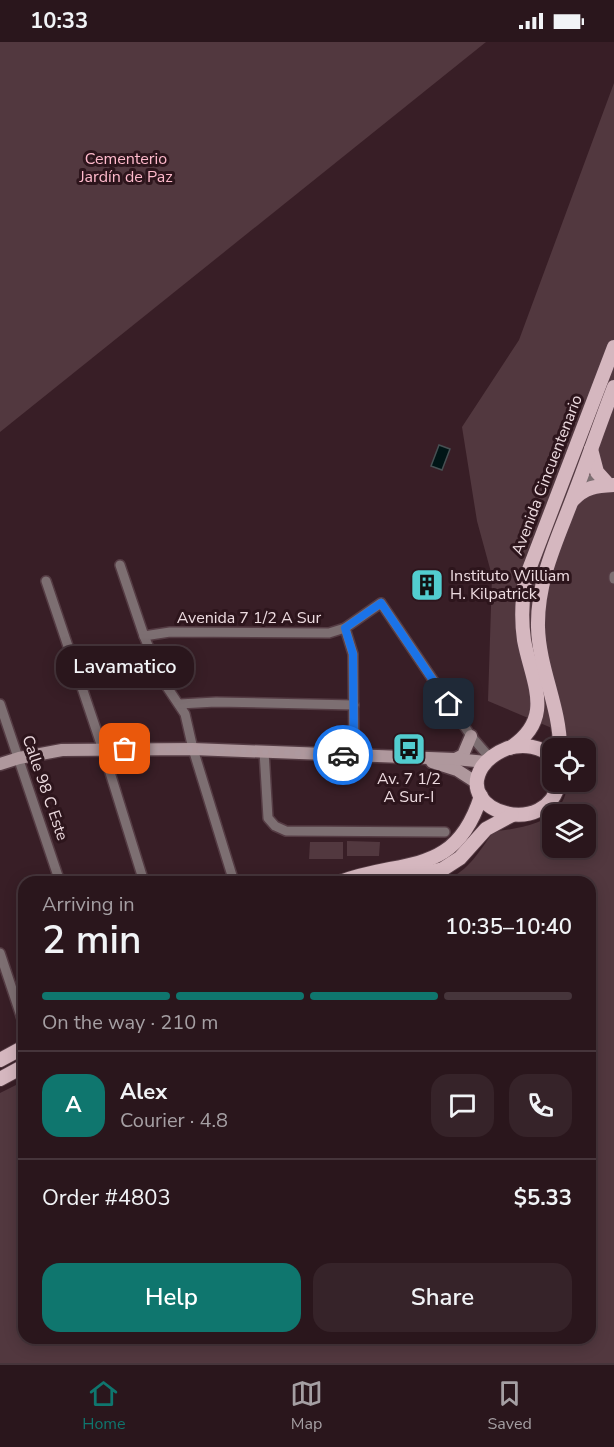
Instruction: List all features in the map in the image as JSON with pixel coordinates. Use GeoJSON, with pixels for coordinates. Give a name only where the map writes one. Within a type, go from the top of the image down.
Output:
{"type":"FeatureCollection","features":[{"type":"Feature","properties":{"kind":"main road","name":"Avenida Cincuentenario"},"geometry":{"type":"LineString","coordinates":[[510,748],[531,730],[538,708],[524,639],[522,598],[530,564],[614,347]]}},
{"type":"Feature","properties":{"kind":"main road","name":"Avenida Cincuentenario"},"geometry":{"type":"LineString","coordinates":[[559,738],[557,716],[540,652],[538,617],[543,579],[614,387]]}},
{"type":"Feature","properties":{"kind":"main road"},"geometry":{"type":"LineString","coordinates":[[591,448],[597,472],[611,483]]}},
{"type":"Feature","properties":{"kind":"main road"},"geometry":{"type":"LineString","coordinates":[[522,598],[541,557],[565,492],[570,485],[581,478]]}},
{"type":"Feature","properties":{"kind":"main road"},"geometry":{"type":"LineString","coordinates":[[572,502],[589,487],[611,483]]}},
{"type":"Feature","properties":{"kind":"main road"},"geometry":{"type":"LineString","coordinates":[[356,876],[438,857],[469,825],[479,789],[480,773],[488,760],[510,748],[526,746],[542,751]]}},
{"type":"Feature","properties":{"kind":"main road"},"geometry":{"type":"LineString","coordinates":[[479,789],[496,811],[512,815],[527,814],[541,808],[551,800],[555,792]]}},
{"type":"Feature","properties":{"kind":"main road"},"geometry":{"type":"LineString","coordinates":[[415,876],[443,869],[460,858],[486,829],[512,815]]}},
{"type":"Feature","properties":{"kind":"main road"},"geometry":{"type":"LineString","coordinates":[[0,1059],[18,1050]]}},
{"type":"Feature","properties":{"kind":"main road"},"geometry":{"type":"LineString","coordinates":[[0,1078],[18,1069]]}},
{"type":"Feature","properties":{"kind":"street"},"geometry":{"type":"LineString","coordinates":[[581,478],[611,483]]}},
{"type":"Feature","properties":{"kind":"street"},"geometry":{"type":"LineString","coordinates":[[120,565],[144,636],[163,681],[184,714],[232,876]]}},
{"type":"Feature","properties":{"kind":"street"},"geometry":{"type":"LineString","coordinates":[[46,581],[103,750],[142,876]]}},
{"type":"Feature","properties":{"kind":"street","name":"Avenida 7 1/2 A Sur"},"geometry":{"type":"LineString","coordinates":[[144,636],[170,632],[329,633],[345,628],[381,603],[471,736]]}},
{"type":"Feature","properties":{"kind":"street"},"geometry":{"type":"LineString","coordinates":[[345,628],[353,654],[354,755]]}},
{"type":"Feature","properties":{"kind":"street"},"geometry":{"type":"LineString","coordinates":[[179,704],[216,702],[354,705]]}},
{"type":"Feature","properties":{"kind":"street","name":"Calle 98 C Este"},"geometry":{"type":"LineString","coordinates":[[0,704],[58,876]]}},
{"type":"Feature","properties":{"kind":"street"},"geometry":{"type":"LineString","coordinates":[[455,759],[463,755],[471,736]]}},
{"type":"Feature","properties":{"kind":"street"},"geometry":{"type":"LineString","coordinates":[[471,736],[488,760]]}},
{"type":"Feature","properties":{"kind":"street"},"geometry":{"type":"LineString","coordinates":[[0,764],[62,750],[193,749],[488,760]]}},
{"type":"Feature","properties":{"kind":"street"},"geometry":{"type":"LineString","coordinates":[[264,751],[268,818],[274,826],[286,831],[445,832]]}},
{"type":"Feature","properties":{"kind":"street"},"geometry":{"type":"LineString","coordinates":[[417,757],[457,770],[479,789]]}},
{"type":"Feature","properties":{"kind":"street"},"geometry":{"type":"LineString","coordinates":[[0,953],[18,1007]]}},
{"type":"Feature","properties":{"kind":"green space","name":"Cementerio Jardín de Paz"},"geometry":{"type":"Polygon","coordinates":[[[0,42],[486,42],[0,432],[0,42]]]}},
{"type":"Feature","properties":{"kind":"green space"},"geometry":{"type":"Polygon","coordinates":[[[614,83],[614,1363],[0,1363],[0,1093],[18,1084],[18,1344],[596,1344],[596,876],[454,876],[477,855],[493,832],[530,825],[542,820],[542,858],[596,858],[596,804],[561,804],[566,792],[596,792],[596,738],[566,738],[566,734],[488,701],[492,576],[477,521],[462,427],[519,340],[614,83]]]}},
{"type":"Feature","properties":{"kind":"green space"},"geometry":{"type":"Polygon","coordinates":[[[347,841],[380,842],[379,856],[347,856],[347,841]]]}},
{"type":"Feature","properties":{"kind":"green space"},"geometry":{"type":"Polygon","coordinates":[[[310,842],[343,842],[343,859],[309,859],[310,842]]]}},
{"type":"Feature","properties":{"kind":"shaded area"},"geometry":{"type":"Polygon","coordinates":[[[439,445],[450,449],[442,470],[431,466],[439,445]]]}},
{"type":"Feature","properties":{"kind":"way so far"},"geometry":{"type":"LineString","coordinates":[[125,749],[193,749],[343,755]]}},
{"type":"Feature","properties":{"kind":"place","name":"Instituto William H. Kilpatrick"},"geometry":{"type":"Point","coordinates":[427,585]}},
{"type":"Feature","properties":{"kind":"place","name":"Lavamatico"},"geometry":{"type":"Point","coordinates":[125,749]}},
{"type":"Feature","properties":{"kind":"place","name":"Av. 7 1/2 A Sur-I"},"geometry":{"type":"Point","coordinates":[409,749]}},
{"type":"Feature","properties":{"kind":"route"},"geometry":{"type":"LineString","coordinates":[[343,755],[354,755],[354,666],[350,641],[345,628],[381,603],[449,704]]}}]}
